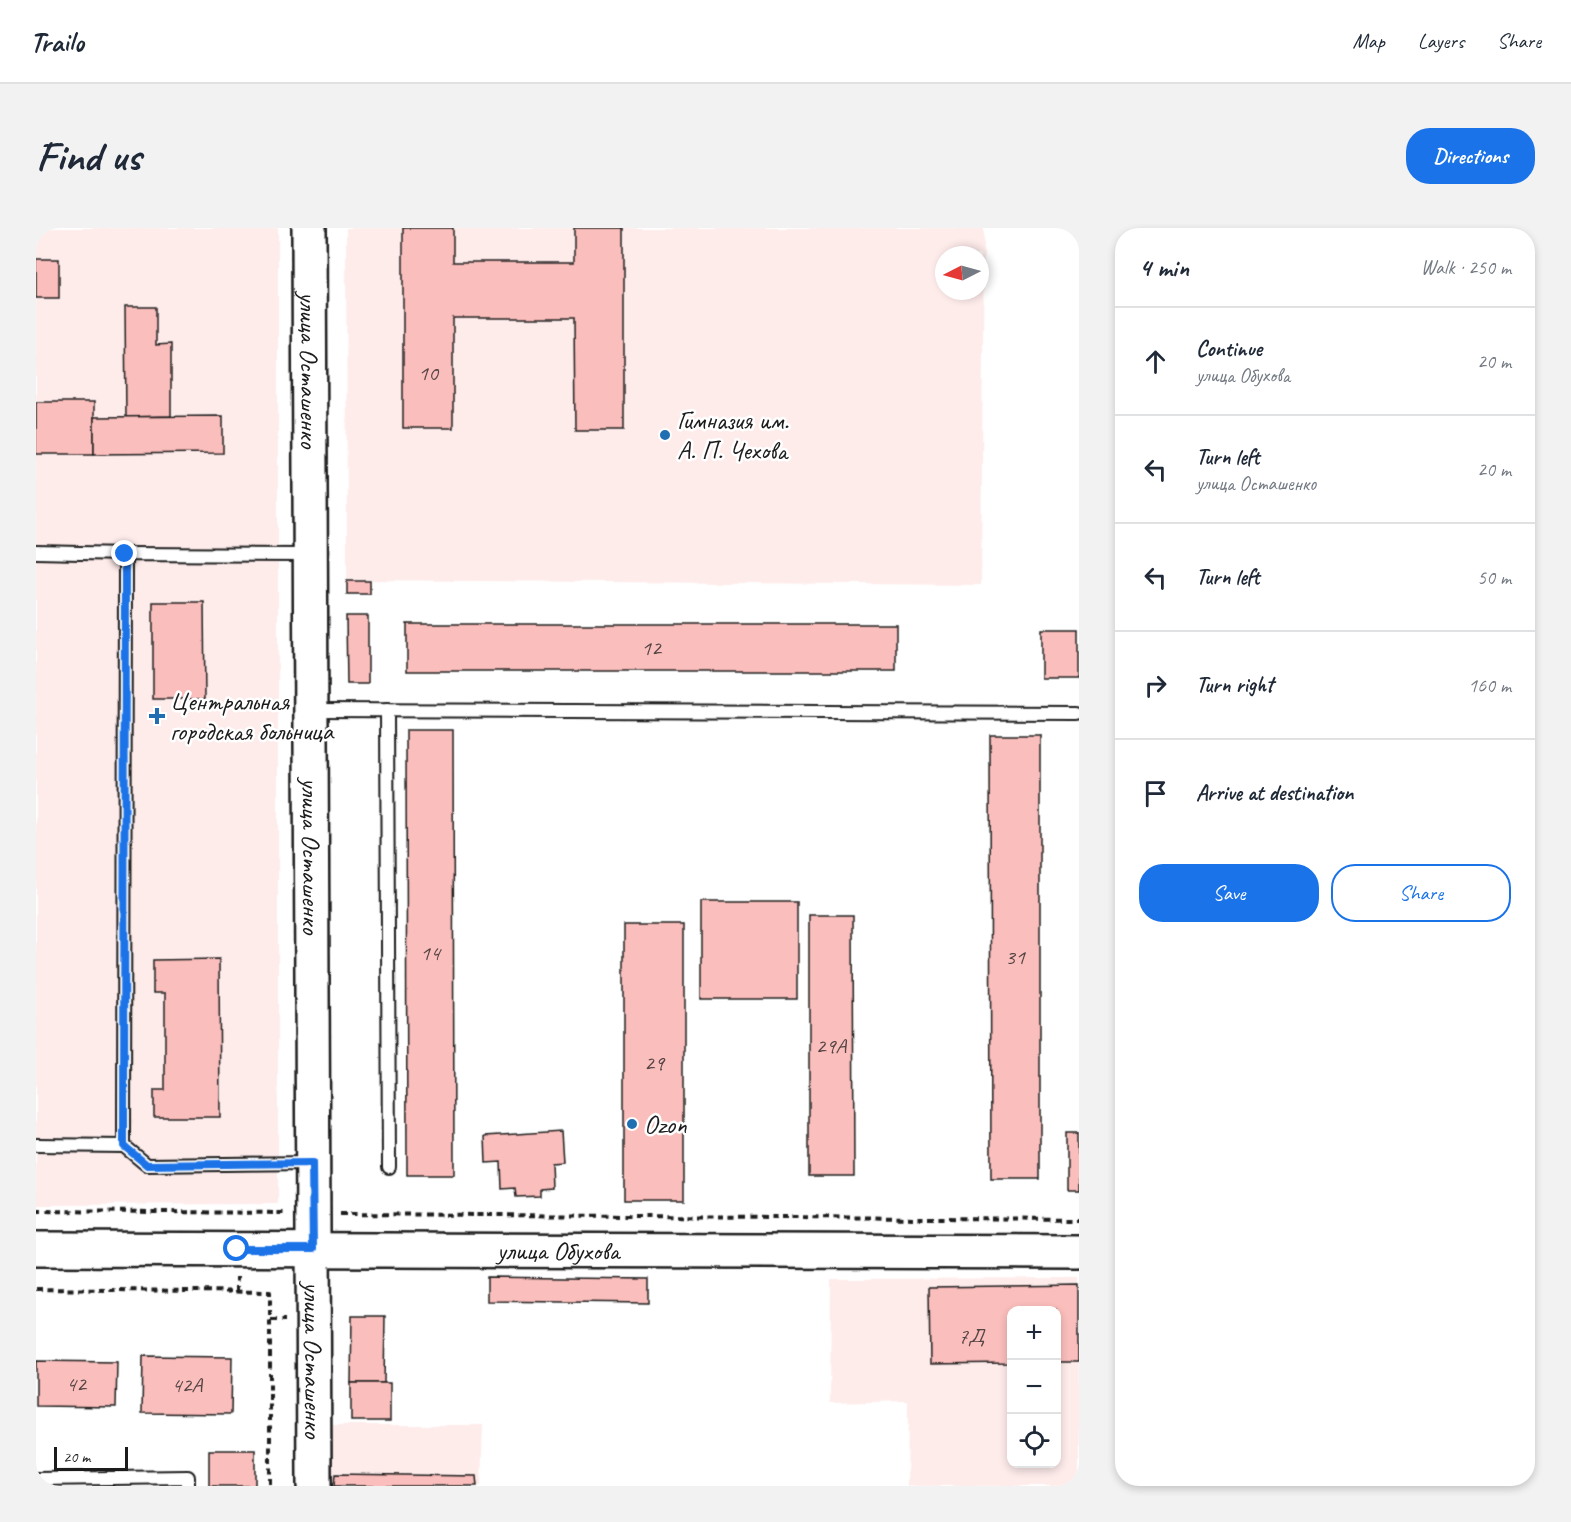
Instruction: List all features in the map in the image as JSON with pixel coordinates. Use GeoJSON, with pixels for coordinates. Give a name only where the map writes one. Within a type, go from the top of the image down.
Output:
{"type":"FeatureCollection","features":[{"type":"Feature","properties":{"kind":"street","name":"улица Осташенко"},"geometry":{"type":"LineString","coordinates":[[309,228],[314,1486]]}},
{"type":"Feature","properties":{"kind":"street","name":"улица Обухова"},"geometry":{"type":"LineString","coordinates":[[36,1249],[1079,1252]]}},
{"type":"Feature","properties":{"kind":"lane"},"geometry":{"type":"LineString","coordinates":[[36,552],[310,555]]}},
{"type":"Feature","properties":{"kind":"lane"},"geometry":{"type":"LineString","coordinates":[[124,1146],[125,554]]}},
{"type":"Feature","properties":{"kind":"lane"},"geometry":{"type":"LineString","coordinates":[[311,710],[1079,713]]}},
{"type":"Feature","properties":{"kind":"lane"},"geometry":{"type":"LineString","coordinates":[[387,710],[389,1167]]}},
{"type":"Feature","properties":{"kind":"lane"},"geometry":{"type":"LineString","coordinates":[[36,1145],[124,1146],[147,1165],[312,1163]]}},
{"type":"Feature","properties":{"kind":"lane"},"geometry":{"type":"LineString","coordinates":[[36,1479],[188,1477],[188,1486]]}},
{"type":"Feature","properties":{"kind":"path"},"geometry":{"type":"LineString","coordinates":[[36,1211],[1079,1219]]}},
{"type":"Feature","properties":{"kind":"path"},"geometry":{"type":"LineString","coordinates":[[36,1290],[270,1292],[270,1486]]}},
{"type":"Feature","properties":{"kind":"shaded area","name":"Центральная городская больница"},"geometry":{"type":"Polygon","coordinates":[[[36,228],[278,228],[278,1204],[36,1205],[36,228]]]}},
{"type":"Feature","properties":{"kind":"shaded area","name":"Гимназия им. А. П. Чехова"},"geometry":{"type":"Polygon","coordinates":[[[346,228],[984,228],[984,246],[935,246],[935,300],[983,300],[981,585],[347,580],[346,228]]]}},
{"type":"Feature","properties":{"kind":"shaded area"},"geometry":{"type":"Polygon","coordinates":[[[1079,1278],[1079,1486],[907,1486],[908,1401],[830,1403],[831,1279],[1079,1278]]]}},
{"type":"Feature","properties":{"kind":"shaded area"},"geometry":{"type":"Polygon","coordinates":[[[326,1425],[483,1425],[481,1486],[326,1486],[326,1425]]]}},
{"type":"Feature","properties":{"kind":"building"},"geometry":{"type":"Polygon","coordinates":[[[403,228],[453,228],[453,262],[574,262],[574,228],[624,228],[624,430],[575,430],[574,318],[453,318],[453,428],[403,428],[403,228]]]}},
{"type":"Feature","properties":{"kind":"building"},"geometry":{"type":"Polygon","coordinates":[[[36,259],[59,259],[59,298],[36,298],[36,259]]]}},
{"type":"Feature","properties":{"kind":"building"},"geometry":{"type":"Polygon","coordinates":[[[125,307],[156,307],[156,345],[171,344],[171,416],[126,417],[125,307]]]}},
{"type":"Feature","properties":{"kind":"building"},"geometry":{"type":"Polygon","coordinates":[[[36,402],[94,402],[94,454],[36,454],[36,402]]]}},
{"type":"Feature","properties":{"kind":"building"},"geometry":{"type":"Polygon","coordinates":[[[223,416],[223,453],[94,454],[94,417],[223,416]]]}},
{"type":"Feature","properties":{"kind":"building"},"geometry":{"type":"Polygon","coordinates":[[[347,581],[370,581],[370,594],[347,594],[347,581]]]}},
{"type":"Feature","properties":{"kind":"building"},"geometry":{"type":"Polygon","coordinates":[[[153,602],[204,602],[205,699],[153,699],[153,602]]]}},
{"type":"Feature","properties":{"kind":"building"},"geometry":{"type":"Polygon","coordinates":[[[346,616],[368,616],[368,684],[347,684],[346,616]]]}},
{"type":"Feature","properties":{"kind":"building"},"geometry":{"type":"Polygon","coordinates":[[[407,624],[896,624],[896,671],[407,671],[407,624]]]}},
{"type":"Feature","properties":{"kind":"building"},"geometry":{"type":"Polygon","coordinates":[[[1041,629],[1079,629],[1079,678],[1041,678],[1041,629]]]}},
{"type":"Feature","properties":{"kind":"building"},"geometry":{"type":"Polygon","coordinates":[[[406,730],[453,730],[454,1175],[407,1175],[406,730]]]}},
{"type":"Feature","properties":{"kind":"building"},"geometry":{"type":"Polygon","coordinates":[[[990,735],[1040,735],[1040,1179],[991,1179],[990,735]]]}},
{"type":"Feature","properties":{"kind":"building"},"geometry":{"type":"Polygon","coordinates":[[[701,902],[797,902],[797,999],[701,999],[701,902]]]}},
{"type":"Feature","properties":{"kind":"building"},"geometry":{"type":"Polygon","coordinates":[[[809,915],[853,915],[854,1176],[809,1176],[809,915]]]}},
{"type":"Feature","properties":{"kind":"building"},"geometry":{"type":"Polygon","coordinates":[[[624,925],[684,925],[684,1200],[624,1200],[624,925]]]}},
{"type":"Feature","properties":{"kind":"building"},"geometry":{"type":"Polygon","coordinates":[[[219,959],[220,1117],[154,1117],[154,1090],[165,1090],[165,993],[153,993],[153,960],[219,959]]]}},
{"type":"Feature","properties":{"kind":"building"},"geometry":{"type":"Polygon","coordinates":[[[561,1131],[563,1162],[551,1163],[552,1188],[540,1189],[540,1196],[516,1197],[515,1188],[502,1189],[501,1162],[486,1163],[485,1136],[561,1131]]]}},
{"type":"Feature","properties":{"kind":"building"},"geometry":{"type":"Polygon","coordinates":[[[1067,1133],[1079,1133],[1079,1190],[1067,1190],[1067,1133]]]}},
{"type":"Feature","properties":{"kind":"building"},"geometry":{"type":"Polygon","coordinates":[[[487,1277],[648,1279],[648,1303],[487,1301],[487,1277]]]}},
{"type":"Feature","properties":{"kind":"building"},"geometry":{"type":"Polygon","coordinates":[[[1079,1285],[1079,1362],[1061,1362],[1061,1306],[1007,1306],[1007,1363],[930,1364],[929,1287],[1079,1285]]]}},
{"type":"Feature","properties":{"kind":"building"},"geometry":{"type":"Polygon","coordinates":[[[352,1316],[385,1316],[384,1383],[351,1383],[352,1316]]]}},
{"type":"Feature","properties":{"kind":"building"},"geometry":{"type":"Polygon","coordinates":[[[143,1356],[232,1357],[231,1414],[142,1413],[143,1356]]]}},
{"type":"Feature","properties":{"kind":"building"},"geometry":{"type":"Polygon","coordinates":[[[36,1361],[117,1362],[116,1407],[36,1406],[36,1361]]]}},
{"type":"Feature","properties":{"kind":"building"},"geometry":{"type":"Polygon","coordinates":[[[351,1383],[390,1383],[390,1421],[351,1421],[351,1383]]]}},
{"type":"Feature","properties":{"kind":"building"},"geometry":{"type":"Polygon","coordinates":[[[209,1450],[255,1450],[255,1486],[209,1486],[209,1450]]]}},
{"type":"Feature","properties":{"kind":"building"},"geometry":{"type":"Polygon","coordinates":[[[335,1474],[476,1476],[477,1486],[334,1486],[335,1474]]]}},
{"type":"Feature","properties":{"kind":"place","name":"Гимназия им. А. П. Чехова"},"geometry":{"type":"Point","coordinates":[665,435]}},
{"type":"Feature","properties":{"kind":"place","name":"Центральная городская больница"},"geometry":{"type":"Point","coordinates":[157,716]}},
{"type":"Feature","properties":{"kind":"place","name":"Ozon"},"geometry":{"type":"Point","coordinates":[632,1124]}},
{"type":"Feature","properties":{"kind":"route"},"geometry":{"type":"LineString","coordinates":[[125,554],[124,1146],[147,1165],[312,1163],[313,1249],[237,1249]]}}]}
